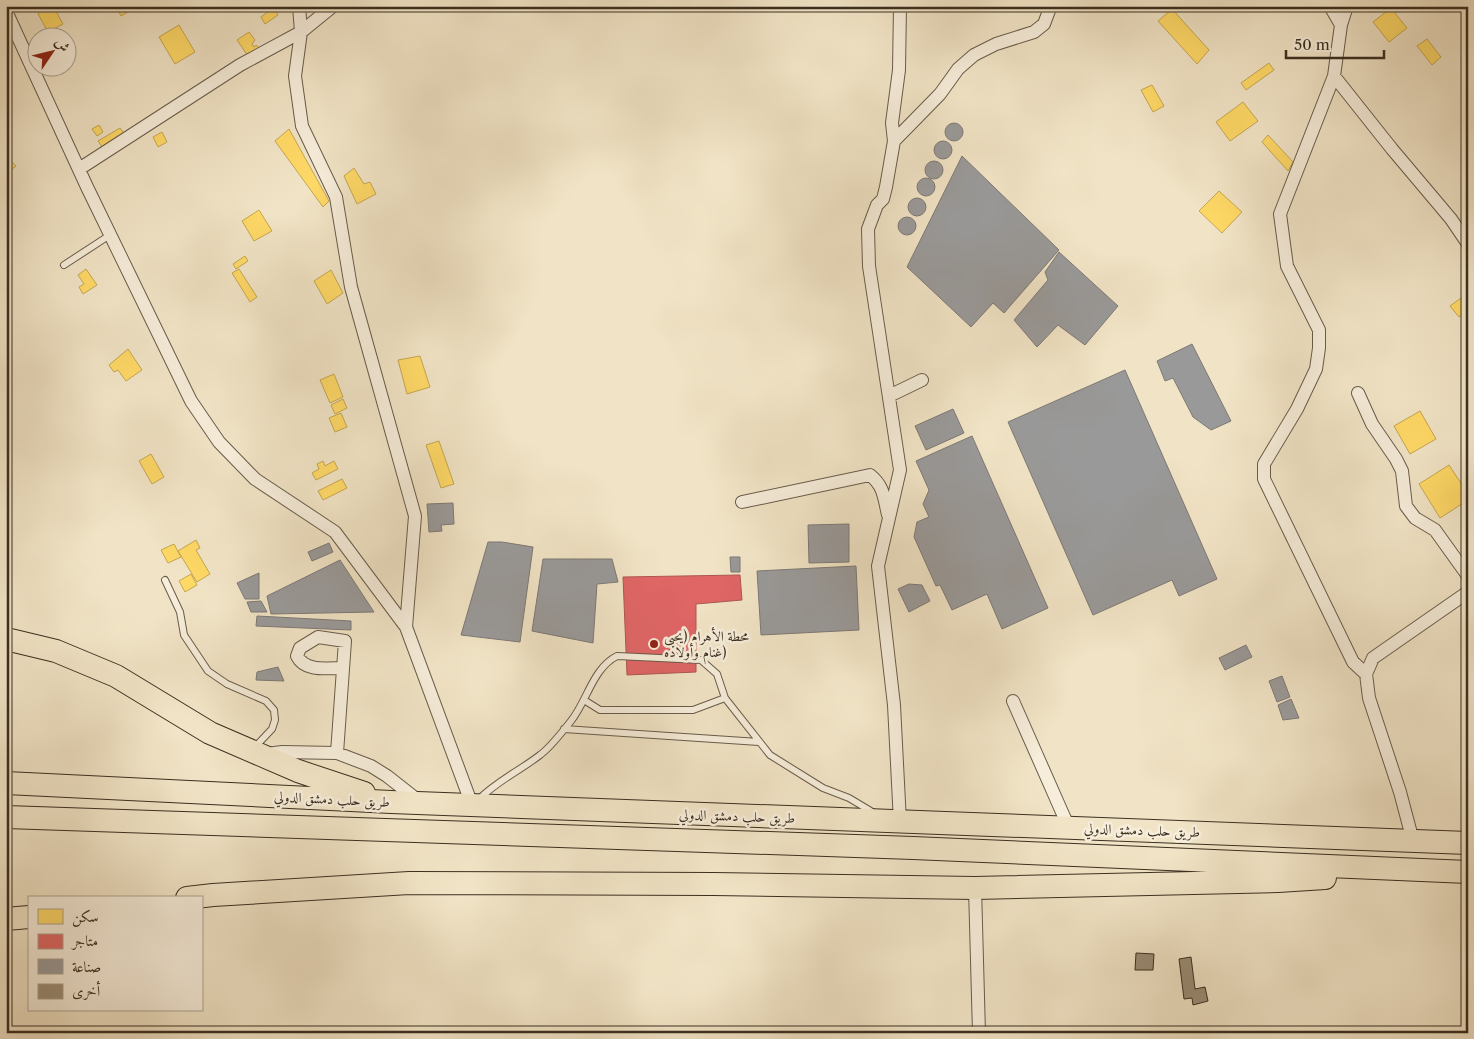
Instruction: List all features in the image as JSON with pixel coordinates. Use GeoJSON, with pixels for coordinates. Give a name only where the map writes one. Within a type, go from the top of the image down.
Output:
{"type":"FeatureCollection","features":[{"type":"Feature","properties":{"kind":"highway"},"geometry":{"type":"LineString","coordinates":[[6,639],[56,652],[116,676],[210,733],[298,771],[390,802]]}},
{"type":"Feature","properties":{"kind":"highway","name":"طريق حلب دمشق الدولي"},"geometry":{"type":"LineString","coordinates":[[6,783],[390,802],[1468,843]]}},
{"type":"Feature","properties":{"kind":"highway","name":"طريق حلب دمشق الدولي"},"geometry":{"type":"LineString","coordinates":[[6,817],[903,848],[1459,871]]}},
{"type":"Feature","properties":{"kind":"highway"},"geometry":{"type":"LineString","coordinates":[[202,896],[409,883],[713,884],[975,888],[1278,881],[1459,871]]}},
{"type":"Feature","properties":{"kind":"highway"},"geometry":{"type":"LineString","coordinates":[[6,919],[28,917]]}},
{"type":"Feature","properties":{"kind":"street"},"geometry":{"type":"LineString","coordinates":[[299,6],[300,32],[295,76],[302,126],[336,197],[351,287],[414,516],[406,626]]}},
{"type":"Feature","properties":{"kind":"street"},"geometry":{"type":"LineString","coordinates":[[79,169],[240,65],[300,32],[332,6]]}},
{"type":"Feature","properties":{"kind":"street"},"geometry":{"type":"LineString","coordinates":[[894,822],[894,705],[878,566],[900,470],[869,266],[868,229],[877,205],[883,199],[894,141],[892,123],[899,70],[900,6]]}},
{"type":"Feature","properties":{"kind":"street"},"geometry":{"type":"LineString","coordinates":[[1330,6],[1341,26]]}},
{"type":"Feature","properties":{"kind":"street"},"geometry":{"type":"LineString","coordinates":[[1347,6],[1341,26],[1334,76],[1280,214],[1287,266],[1319,330],[1316,369],[1297,409],[1264,464],[1264,479],[1353,662],[1366,674]]}},
{"type":"Feature","properties":{"kind":"street"},"geometry":{"type":"LineString","coordinates":[[894,141],[940,94],[958,69],[974,55],[996,44],[1034,32],[1044,24],[1050,8]]}},
{"type":"Feature","properties":{"kind":"street"},"geometry":{"type":"LineString","coordinates":[[6,11],[110,235],[190,401],[219,442],[255,479],[335,532],[406,626],[472,805]]}},
{"type":"Feature","properties":{"kind":"street"},"geometry":{"type":"LineString","coordinates":[[1334,76],[1451,219],[1468,244]]}},
{"type":"Feature","properties":{"kind":"street"},"geometry":{"type":"LineString","coordinates":[[889,396],[922,380]]}},
{"type":"Feature","properties":{"kind":"street"},"geometry":{"type":"LineString","coordinates":[[1358,393],[1372,424],[1402,471],[1406,506],[1415,518],[1435,530],[1468,576]]}},
{"type":"Feature","properties":{"kind":"street"},"geometry":{"type":"LineString","coordinates":[[742,502],[870,475],[878,481],[883,491],[889,520]]}},
{"type":"Feature","properties":{"kind":"street"},"geometry":{"type":"LineString","coordinates":[[1413,841],[1400,792],[1369,698],[1366,674],[1373,658],[1468,592]]}},
{"type":"Feature","properties":{"kind":"street"},"geometry":{"type":"LineString","coordinates":[[337,753],[342,668]]}},
{"type":"Feature","properties":{"kind":"street"},"geometry":{"type":"LineString","coordinates":[[1013,701],[1069,828]]}},
{"type":"Feature","properties":{"kind":"street"},"geometry":{"type":"LineString","coordinates":[[256,753],[337,753],[370,766],[387,776],[422,803]]}},
{"type":"Feature","properties":{"kind":"street"},"geometry":{"type":"LineString","coordinates":[[975,888],[980,1033]]}},
{"type":"Feature","properties":{"kind":"lane"},"geometry":{"type":"LineString","coordinates":[[64,265],[110,235]]}},
{"type":"Feature","properties":{"kind":"lane"},"geometry":{"type":"LineString","coordinates":[[164,580],[180,612],[184,636],[208,671],[227,684],[266,700],[274,710],[275,720],[272,729],[256,753]]}},
{"type":"Feature","properties":{"kind":"lane"},"geometry":{"type":"LineString","coordinates":[[472,805],[492,786],[541,754],[572,720],[602,668],[609,660],[617,656],[701,660],[717,674],[725,698],[770,755],[823,788],[849,798],[894,822]]}},
{"type":"Feature","properties":{"kind":"lane"},"geometry":{"type":"LineString","coordinates":[[584,700],[600,710],[693,710],[725,698]]}},
{"type":"Feature","properties":{"kind":"lane"},"geometry":{"type":"LineString","coordinates":[[564,729],[759,742]]}},
{"type":"Feature","properties":{"kind":"building: سكن"},"geometry":{"type":"Polygon","coordinates":[[[53,6],[63,24],[56,28],[46,28],[38,14],[53,6]]]}},
{"type":"Feature","properties":{"kind":"building: سكن"},"geometry":{"type":"Polygon","coordinates":[[[116,6],[138,6],[121,16],[116,6]]]}},
{"type":"Feature","properties":{"kind":"building: سكن"},"geometry":{"type":"Polygon","coordinates":[[[273,8],[278,15],[265,24],[261,17],[273,8]]]}},
{"type":"Feature","properties":{"kind":"building: سكن"},"geometry":{"type":"Polygon","coordinates":[[[1391,8],[1407,28],[1389,42],[1373,22],[1391,8]]]}},
{"type":"Feature","properties":{"kind":"building: سكن"},"geometry":{"type":"Polygon","coordinates":[[[1172,9],[1209,50],[1197,64],[1158,21],[1172,9]]]}},
{"type":"Feature","properties":{"kind":"building: سكن"},"geometry":{"type":"Polygon","coordinates":[[[179,25],[195,52],[175,64],[159,37],[179,25]]]}},
{"type":"Feature","properties":{"kind":"building: سكن"},"geometry":{"type":"Polygon","coordinates":[[[249,32],[255,40],[252,44],[254,47],[256,45],[259,48],[248,56],[237,40],[249,32]]]}},
{"type":"Feature","properties":{"kind":"building: سكن"},"geometry":{"type":"Polygon","coordinates":[[[1427,39],[1441,57],[1432,65],[1417,46],[1427,39]]]}},
{"type":"Feature","properties":{"kind":"building: سكن"},"geometry":{"type":"Polygon","coordinates":[[[1269,63],[1274,70],[1246,90],[1241,83],[1269,63]]]}},
{"type":"Feature","properties":{"kind":"building: سكن"},"geometry":{"type":"Polygon","coordinates":[[[1152,85],[1164,106],[1153,112],[1141,90],[1152,85]]]}},
{"type":"Feature","properties":{"kind":"building: سكن"},"geometry":{"type":"Polygon","coordinates":[[[1243,102],[1258,121],[1230,141],[1216,122],[1243,102]]]}},
{"type":"Feature","properties":{"kind":"building: سكن"},"geometry":{"type":"Polygon","coordinates":[[[99,125],[103,132],[97,136],[92,129],[99,125]]]}},
{"type":"Feature","properties":{"kind":"building: سكن"},"geometry":{"type":"Polygon","coordinates":[[[120,128],[125,135],[103,148],[98,141],[120,128]]]}},
{"type":"Feature","properties":{"kind":"building: سكن"},"geometry":{"type":"Polygon","coordinates":[[[289,129],[329,201],[323,207],[275,141],[289,129]]]}},
{"type":"Feature","properties":{"kind":"building: سكن"},"geometry":{"type":"Polygon","coordinates":[[[162,132],[167,142],[158,147],[153,137],[162,132]]]}},
{"type":"Feature","properties":{"kind":"building: سكن"},"geometry":{"type":"Polygon","coordinates":[[[1268,135],[1293,162],[1288,171],[1262,142],[1268,135]]]}},
{"type":"Feature","properties":{"kind":"building: سكن"},"geometry":{"type":"Polygon","coordinates":[[[6,155],[16,166],[6,174],[6,155]]]}},
{"type":"Feature","properties":{"kind":"building: سكن"},"geometry":{"type":"Polygon","coordinates":[[[354,168],[364,184],[370,182],[376,194],[357,204],[344,176],[354,168]]]}},
{"type":"Feature","properties":{"kind":"building: سكن"},"geometry":{"type":"Polygon","coordinates":[[[1219,191],[1242,212],[1222,233],[1199,211],[1219,191]]]}},
{"type":"Feature","properties":{"kind":"building: سكن"},"geometry":{"type":"Polygon","coordinates":[[[259,210],[272,231],[254,241],[242,221],[259,210]]]}},
{"type":"Feature","properties":{"kind":"building: سكن"},"geometry":{"type":"Polygon","coordinates":[[[245,256],[248,261],[236,269],[233,264],[245,256]]]}},
{"type":"Feature","properties":{"kind":"building: سكن"},"geometry":{"type":"Polygon","coordinates":[[[86,269],[97,285],[83,294],[79,287],[84,284],[78,275],[86,269]]]}},
{"type":"Feature","properties":{"kind":"building: سكن"},"geometry":{"type":"Polygon","coordinates":[[[239,269],[257,297],[250,302],[232,273],[239,269]]]}},
{"type":"Feature","properties":{"kind":"building: سكن"},"geometry":{"type":"Polygon","coordinates":[[[331,270],[343,293],[327,304],[314,281],[331,270]]]}},
{"type":"Feature","properties":{"kind":"building: سكن"},"geometry":{"type":"Polygon","coordinates":[[[1468,293],[1468,310],[1459,317],[1450,306],[1468,293]]]}},
{"type":"Feature","properties":{"kind":"building: سكن"},"geometry":{"type":"Polygon","coordinates":[[[128,349],[142,370],[126,381],[118,370],[114,372],[109,365],[128,349]]]}},
{"type":"Feature","properties":{"kind":"building: سكن"},"geometry":{"type":"Polygon","coordinates":[[[420,356],[430,387],[407,394],[398,360],[420,356]]]}},
{"type":"Feature","properties":{"kind":"building: سكن"},"geometry":{"type":"Polygon","coordinates":[[[334,374],[343,397],[330,403],[320,380],[334,374]]]}},
{"type":"Feature","properties":{"kind":"building: سكن"},"geometry":{"type":"Polygon","coordinates":[[[343,399],[347,408],[335,414],[331,405],[343,399]]]}},
{"type":"Feature","properties":{"kind":"building: سكن"},"geometry":{"type":"Polygon","coordinates":[[[1420,411],[1436,439],[1410,454],[1394,426],[1420,411]]]}},
{"type":"Feature","properties":{"kind":"building: سكن"},"geometry":{"type":"Polygon","coordinates":[[[341,413],[347,427],[335,432],[329,418],[341,413]]]}},
{"type":"Feature","properties":{"kind":"building: سكن"},"geometry":{"type":"Polygon","coordinates":[[[439,441],[454,484],[441,488],[426,445],[439,441]]]}},
{"type":"Feature","properties":{"kind":"building: سكن"},"geometry":{"type":"Polygon","coordinates":[[[151,454],[164,477],[152,484],[139,461],[151,454]]]}},
{"type":"Feature","properties":{"kind":"building: سكن"},"geometry":{"type":"Polygon","coordinates":[[[323,461],[325,466],[334,461],[338,469],[316,480],[312,473],[319,469],[317,464],[323,461]]]}},
{"type":"Feature","properties":{"kind":"building: سكن"},"geometry":{"type":"Polygon","coordinates":[[[1449,465],[1468,494],[1468,500],[1440,518],[1419,484],[1449,465]]]}},
{"type":"Feature","properties":{"kind":"building: سكن"},"geometry":{"type":"Polygon","coordinates":[[[342,479],[347,488],[323,500],[318,491],[342,479]]]}},
{"type":"Feature","properties":{"kind":"building: سكن"},"geometry":{"type":"Polygon","coordinates":[[[196,540],[200,548],[196,550],[210,574],[197,582],[178,551],[196,540]]]}},
{"type":"Feature","properties":{"kind":"building: سكن"},"geometry":{"type":"Polygon","coordinates":[[[174,544],[181,557],[168,563],[161,550],[174,544]]]}},
{"type":"Feature","properties":{"kind":"building: سكن"},"geometry":{"type":"Polygon","coordinates":[[[191,574],[197,585],[185,592],[179,581],[191,574]]]}},
{"type":"Feature","properties":{"kind":"building: متاجر"},"geometry":{"type":"Polygon","coordinates":[[[740,575],[742,600],[696,604],[696,672],[627,675],[623,577],[740,575]]]}},
{"type":"Feature","properties":{"kind":"building: صناعة"},"geometry":{"type":"Polygon","coordinates":[[[954,123],[960,126],[963,132],[960,138],[954,141],[948,138],[945,132],[948,126],[954,123]]]}},
{"type":"Feature","properties":{"kind":"building: صناعة"},"geometry":{"type":"Polygon","coordinates":[[[943,141],[949,144],[952,150],[949,156],[943,159],[937,156],[934,150],[937,144],[943,141]]]}},
{"type":"Feature","properties":{"kind":"building: صناعة"},"geometry":{"type":"Polygon","coordinates":[[[962,156],[1059,250],[1004,313],[993,303],[971,327],[907,267],[962,156]]]}},
{"type":"Feature","properties":{"kind":"building: صناعة"},"geometry":{"type":"Polygon","coordinates":[[[934,161],[940,164],[943,170],[940,176],[934,179],[928,176],[925,170],[928,164],[934,161]]]}},
{"type":"Feature","properties":{"kind":"building: صناعة"},"geometry":{"type":"Polygon","coordinates":[[[926,178],[932,181],[935,187],[932,193],[926,196],[920,193],[917,187],[920,181],[926,178]]]}},
{"type":"Feature","properties":{"kind":"building: صناعة"},"geometry":{"type":"Polygon","coordinates":[[[917,198],[923,201],[926,207],[923,213],[917,216],[911,213],[908,207],[911,201],[917,198]]]}},
{"type":"Feature","properties":{"kind":"building: صناعة"},"geometry":{"type":"Polygon","coordinates":[[[907,217],[913,220],[916,226],[913,232],[907,235],[901,232],[898,226],[901,220],[907,217]]]}},
{"type":"Feature","properties":{"kind":"building: صناعة"},"geometry":{"type":"Polygon","coordinates":[[[1059,252],[1118,306],[1085,345],[1058,325],[1037,347],[1014,320],[1048,280],[1045,272],[1059,252]]]}},
{"type":"Feature","properties":{"kind":"building: صناعة"},"geometry":{"type":"Polygon","coordinates":[[[1192,344],[1231,421],[1211,430],[1193,417],[1173,378],[1165,381],[1157,361],[1192,344]]]}},
{"type":"Feature","properties":{"kind":"building: صناعة"},"geometry":{"type":"Polygon","coordinates":[[[1125,370],[1217,579],[1179,596],[1172,580],[1093,615],[1008,422],[1125,370]]]}},
{"type":"Feature","properties":{"kind":"building: صناعة"},"geometry":{"type":"Polygon","coordinates":[[[953,409],[964,433],[926,450],[915,426],[953,409]]]}},
{"type":"Feature","properties":{"kind":"building: صناعة"},"geometry":{"type":"Polygon","coordinates":[[[972,436],[1048,608],[1002,629],[987,594],[952,610],[940,585],[936,586],[914,537],[917,522],[929,517],[923,504],[929,490],[916,461],[972,436]]]}},
{"type":"Feature","properties":{"kind":"building: صناعة"},"geometry":{"type":"Polygon","coordinates":[[[453,503],[454,524],[441,525],[442,531],[429,532],[427,504],[453,503]]]}},
{"type":"Feature","properties":{"kind":"building: صناعة"},"geometry":{"type":"Polygon","coordinates":[[[849,524],[849,562],[809,563],[808,525],[849,524]]]}},
{"type":"Feature","properties":{"kind":"building: صناعة"},"geometry":{"type":"Polygon","coordinates":[[[488,542],[502,542],[533,547],[520,642],[461,635],[488,542]]]}},
{"type":"Feature","properties":{"kind":"building: صناعة"},"geometry":{"type":"Polygon","coordinates":[[[329,543],[333,552],[312,561],[308,552],[329,543]]]}},
{"type":"Feature","properties":{"kind":"building: صناعة"},"geometry":{"type":"Polygon","coordinates":[[[730,557],[740,557],[740,572],[731,572],[730,557]]]}},
{"type":"Feature","properties":{"kind":"building: صناعة"},"geometry":{"type":"Polygon","coordinates":[[[543,559],[612,559],[618,582],[597,584],[593,643],[532,631],[543,559]]]}},
{"type":"Feature","properties":{"kind":"building: صناعة"},"geometry":{"type":"Polygon","coordinates":[[[340,560],[374,612],[271,614],[267,596],[340,560]]]}},
{"type":"Feature","properties":{"kind":"building: صناعة"},"geometry":{"type":"Polygon","coordinates":[[[856,566],[859,630],[761,635],[757,571],[856,566]]]}},
{"type":"Feature","properties":{"kind":"building: صناعة"},"geometry":{"type":"Polygon","coordinates":[[[259,573],[259,599],[245,599],[237,583],[259,573]]]}},
{"type":"Feature","properties":{"kind":"building: صناعة"},"geometry":{"type":"Polygon","coordinates":[[[909,584],[922,585],[930,601],[909,612],[898,589],[909,584]]]}},
{"type":"Feature","properties":{"kind":"building: صناعة"},"geometry":{"type":"Polygon","coordinates":[[[261,601],[267,612],[251,612],[247,602],[261,601]]]}},
{"type":"Feature","properties":{"kind":"building: صناعة"},"geometry":{"type":"Polygon","coordinates":[[[257,616],[351,621],[351,630],[256,626],[257,616]]]}},
{"type":"Feature","properties":{"kind":"building: صناعة"},"geometry":{"type":"Polygon","coordinates":[[[1246,645],[1252,657],[1225,670],[1219,658],[1246,645]]]}},
{"type":"Feature","properties":{"kind":"building: صناعة"},"geometry":{"type":"Polygon","coordinates":[[[278,667],[284,681],[256,680],[257,672],[278,667]]]}},
{"type":"Feature","properties":{"kind":"building: صناعة"},"geometry":{"type":"Polygon","coordinates":[[[1282,676],[1290,697],[1277,702],[1269,681],[1282,676]]]}},
{"type":"Feature","properties":{"kind":"building: صناعة"},"geometry":{"type":"Polygon","coordinates":[[[1291,699],[1299,718],[1283,720],[1278,705],[1291,699]]]}},
{"type":"Feature","properties":{"kind":"building: أخرى"},"geometry":{"type":"Polygon","coordinates":[[[1136,953],[1154,954],[1153,970],[1135,970],[1136,953]]]}},
{"type":"Feature","properties":{"kind":"building: أخرى"},"geometry":{"type":"Polygon","coordinates":[[[1191,957],[1195,989],[1205,987],[1208,1001],[1193,1005],[1192,998],[1184,999],[1179,959],[1191,957]]]}},
{"type":"Feature","properties":{"kind":"place","name":"محطة الأهرام (يحيى غنام وأولاده)"},"geometry":{"type":"Point","coordinates":[654,644]}}]}
